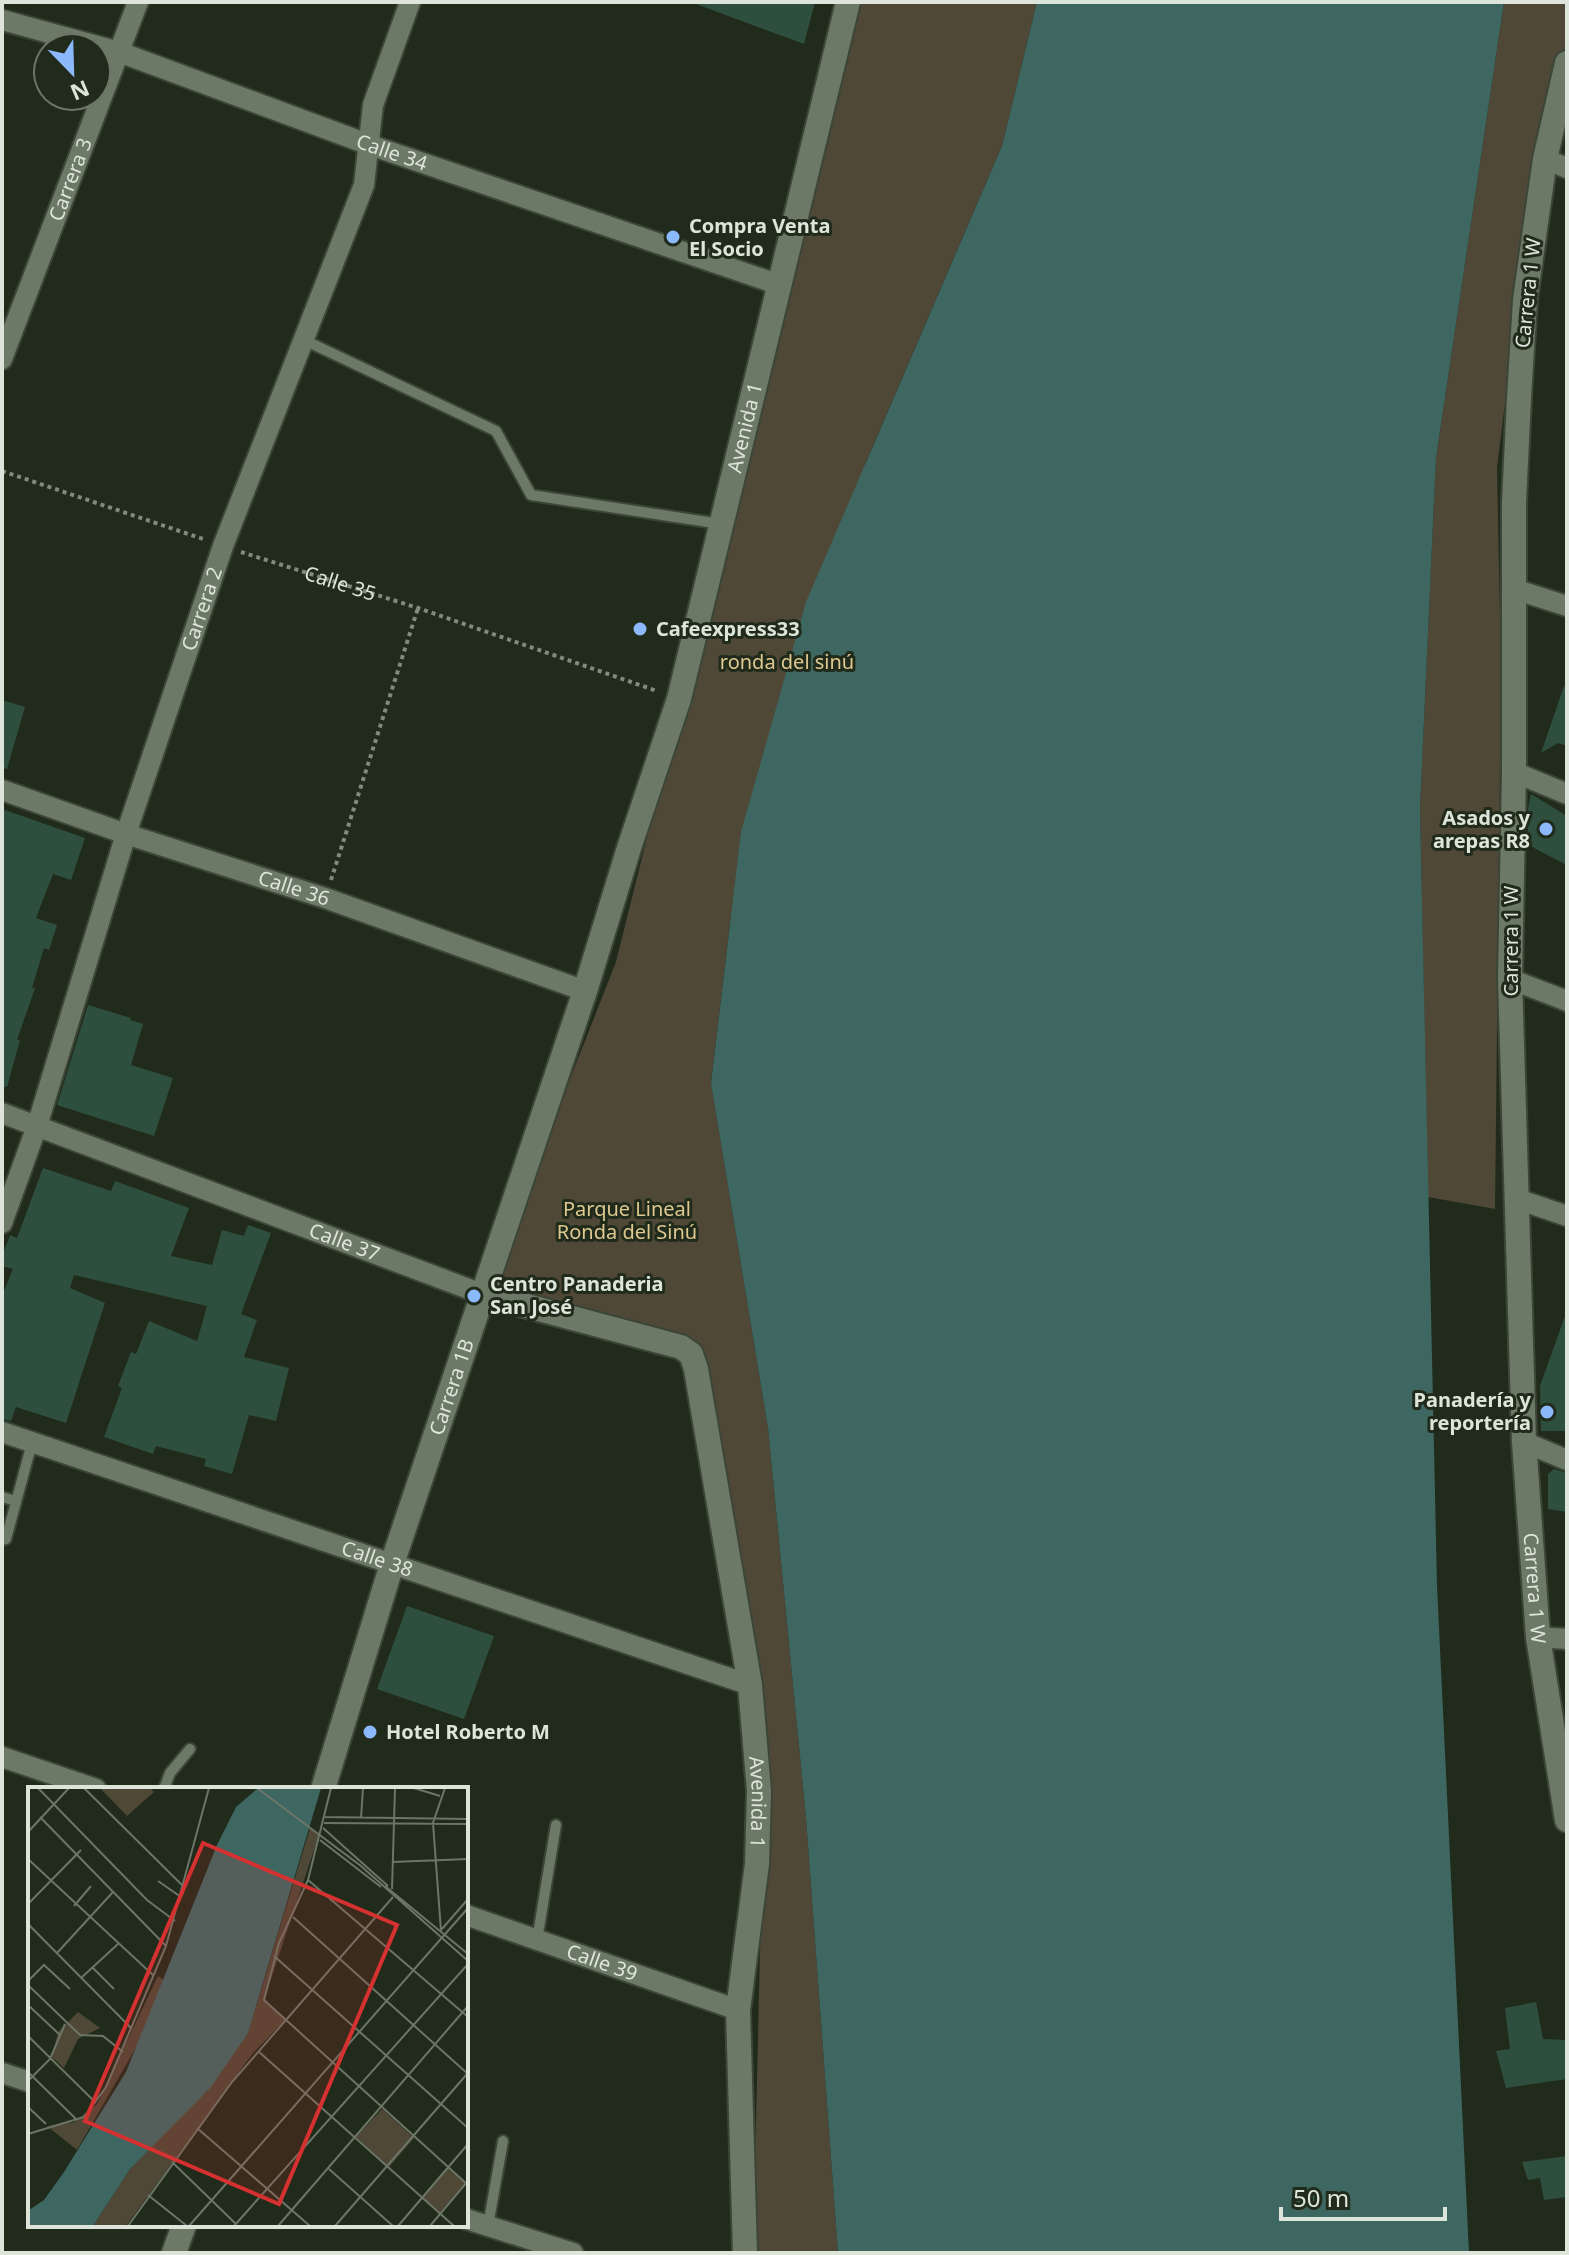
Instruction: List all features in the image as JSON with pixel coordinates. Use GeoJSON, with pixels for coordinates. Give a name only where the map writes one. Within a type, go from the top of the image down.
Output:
{"type":"FeatureCollection","features":[{"type":"Feature","properties":{"kind":"street","name":"Carrera 3"},"geometry":{"type":"LineString","coordinates":[[2,359],[138,2]]}},
{"type":"Feature","properties":{"kind":"street","name":"Carrera 2"},"geometry":{"type":"LineString","coordinates":[[2,1223],[37,1126],[126,834],[223,546],[364,185],[373,105],[410,2]]}},
{"type":"Feature","properties":{"kind":"street","name":"Avenida 1"},"geometry":{"type":"LineString","coordinates":[[629,848],[679,699],[848,2]]}},
{"type":"Feature","properties":{"kind":"street","name":"Calle 34"},"geometry":{"type":"LineString","coordinates":[[2,20],[119,52],[370,145],[780,285]]}},
{"type":"Feature","properties":{"kind":"street","name":"Carrera 1 W"},"geometry":{"type":"LineString","coordinates":[[1567,63],[1556,163],[1525,300],[1514,503],[1510,979],[1524,1442],[1538,1637],[1567,1820]]}},
{"type":"Feature","properties":{"kind":"street"},"geometry":{"type":"LineString","coordinates":[[1514,589],[1567,606]]}},
{"type":"Feature","properties":{"kind":"street"},"geometry":{"type":"LineString","coordinates":[[1514,772],[1567,794]]}},
{"type":"Feature","properties":{"kind":"street","name":"Calle 36"},"geometry":{"type":"LineString","coordinates":[[2,790],[126,834],[325,898],[585,991]]}},
{"type":"Feature","properties":{"kind":"street","name":"Carrera 1B"},"geometry":{"type":"LineString","coordinates":[[324,1787],[392,1564],[585,991],[629,848]]}},
{"type":"Feature","properties":{"kind":"street"},"geometry":{"type":"LineString","coordinates":[[1510,979],[1567,1001]]}},
{"type":"Feature","properties":{"kind":"street","name":"Calle 37"},"geometry":{"type":"LineString","coordinates":[[2,1113],[482,1294],[681,1347],[691,1354]]}},
{"type":"Feature","properties":{"kind":"street"},"geometry":{"type":"LineString","coordinates":[[1517,1199],[1567,1216]]}},
{"type":"Feature","properties":{"kind":"street","name":"Avenida 1"},"geometry":{"type":"LineString","coordinates":[[691,1354],[709,1440],[750,1685],[759,1791],[757,1864],[738,2010],[745,2253]]}},
{"type":"Feature","properties":{"kind":"street","name":"Calle 38"},"geometry":{"type":"LineString","coordinates":[[2,1432],[750,1685]]}},
{"type":"Feature","properties":{"kind":"street"},"geometry":{"type":"LineString","coordinates":[[1524,1442],[1567,1460]]}},
{"type":"Feature","properties":{"kind":"street"},"geometry":{"type":"LineString","coordinates":[[1538,1637],[1567,1639]]}},
{"type":"Feature","properties":{"kind":"street"},"geometry":{"type":"LineString","coordinates":[[2,1757],[90,1787]]}},
{"type":"Feature","properties":{"kind":"street","name":"Calle 39"},"geometry":{"type":"LineString","coordinates":[[468,1916],[738,2010]]}},
{"type":"Feature","properties":{"kind":"street"},"geometry":{"type":"LineString","coordinates":[[2,2073],[28,2081]]}},
{"type":"Feature","properties":{"kind":"street"},"geometry":{"type":"LineString","coordinates":[[468,2220],[573,2253]]}},
{"type":"Feature","properties":{"kind":"street"},"geometry":{"type":"LineString","coordinates":[[174,2253],[183,2227]]}},
{"type":"Feature","properties":{"kind":"lane"},"geometry":{"type":"LineString","coordinates":[[304,340],[496,431],[531,495],[721,524]]}},
{"type":"Feature","properties":{"kind":"lane"},"geometry":{"type":"LineString","coordinates":[[2,1540],[6,1539],[32,1443]]}},
{"type":"Feature","properties":{"kind":"lane"},"geometry":{"type":"LineString","coordinates":[[2,1497],[16,1501]]}},
{"type":"Feature","properties":{"kind":"lane"},"geometry":{"type":"LineString","coordinates":[[165,1787],[170,1773],[190,1749]]}},
{"type":"Feature","properties":{"kind":"lane"},"geometry":{"type":"LineString","coordinates":[[537,1940],[556,1825]]}},
{"type":"Feature","properties":{"kind":"lane"},"geometry":{"type":"LineString","coordinates":[[488,2226],[503,2141]]}},
{"type":"Feature","properties":{"kind":"path","name":"Calle 35"},"geometry":{"type":"LineString","coordinates":[[2,471],[418,608],[679,699]]}},
{"type":"Feature","properties":{"kind":"path"},"geometry":{"type":"LineString","coordinates":[[325,898],[418,608]]}},
{"type":"Feature","properties":{"kind":"green space","name":"Parque Lineal Ronda del Sinú"},"geometry":{"type":"Polygon","coordinates":[[[850,2],[1037,2],[1002,146],[866,462],[730,924],[711,1082],[768,1428],[806,1818],[838,2253],[753,2253],[763,1822],[697,1354],[487,1290],[616,962],[784,285],[850,2]]]}},
{"type":"Feature","properties":{"kind":"green space"},"geometry":{"type":"Polygon","coordinates":[[[1504,2],[1567,2],[1567,46],[1536,155],[1497,467],[1501,668],[1495,1209],[1428,1197],[1420,808],[1436,458],[1504,2]]]}},
{"type":"Feature","properties":{"kind":"water"},"geometry":{"type":"Polygon","coordinates":[[[1037,2],[1504,2],[1436,458],[1420,808],[1437,1586],[1469,2253],[838,2253],[806,1818],[768,1428],[711,1083],[741,832],[806,602],[1002,146],[1037,2]]]}},
{"type":"Feature","properties":{"kind":"building"},"geometry":{"type":"Polygon","coordinates":[[[697,2],[815,2],[804,44],[697,2]]]}},
{"type":"Feature","properties":{"kind":"building"},"geometry":{"type":"Polygon","coordinates":[[[1564,686],[1567,687],[1567,746],[1558,743],[1541,753],[1564,686]]]}},
{"type":"Feature","properties":{"kind":"building"},"geometry":{"type":"Polygon","coordinates":[[[2,700],[25,707],[7,769],[2,768],[2,700]]]}},
{"type":"Feature","properties":{"kind":"building","name":"Asados y arepas R8"},"geometry":{"type":"Polygon","coordinates":[[[1531,794],[1567,816],[1567,865],[1528,845],[1531,794]]]}},
{"type":"Feature","properties":{"kind":"building"},"geometry":{"type":"Polygon","coordinates":[[[2,809],[85,838],[71,880],[53,874],[36,918],[57,925],[49,950],[44,948],[32,988],[35,988],[17,1040],[20,1040],[7,1087],[2,1087],[2,809]]]}},
{"type":"Feature","properties":{"kind":"building"},"geometry":{"type":"Polygon","coordinates":[[[88,1005],[143,1024],[131,1065],[173,1078],[154,1136],[57,1105],[88,1005]]]}},
{"type":"Feature","properties":{"kind":"building"},"geometry":{"type":"Polygon","coordinates":[[[43,1168],[111,1191],[115,1181],[189,1208],[171,1256],[212,1265],[222,1230],[244,1236],[248,1225],[271,1233],[241,1314],[257,1320],[244,1357],[289,1368],[276,1421],[249,1415],[232,1474],[204,1466],[206,1459],[156,1446],[153,1454],[104,1437],[131,1352],[136,1354],[149,1321],[197,1341],[207,1306],[74,1275],[70,1288],[105,1303],[66,1423],[16,1407],[11,1421],[2,1419],[2,1296],[13,1269],[2,1266],[2,1256],[10,1235],[17,1238],[43,1168]]]}},
{"type":"Feature","properties":{"kind":"building"},"geometry":{"type":"Polygon","coordinates":[[[1565,1316],[1567,1431],[1541,1431],[1540,1386],[1565,1316]]]}},
{"type":"Feature","properties":{"kind":"building"},"geometry":{"type":"Polygon","coordinates":[[[1554,1469],[1567,1473],[1567,1512],[1548,1509],[1548,1474],[1554,1469]]]}},
{"type":"Feature","properties":{"kind":"building"},"geometry":{"type":"Polygon","coordinates":[[[407,1606],[494,1636],[464,1719],[377,1689],[407,1606]]]}},
{"type":"Feature","properties":{"kind":"building"},"geometry":{"type":"Polygon","coordinates":[[[1536,2002],[1543,2039],[1567,2040],[1567,2079],[1506,2088],[1496,2051],[1510,2049],[1505,2008],[1536,2002]]]}},
{"type":"Feature","properties":{"kind":"building"},"geometry":{"type":"Polygon","coordinates":[[[1567,2156],[1567,2197],[1544,2200],[1540,2178],[1528,2180],[1522,2162],[1567,2156]]]}},
{"type":"Feature","properties":{"kind":"place","name":"Compra Venta El Socio"},"geometry":{"type":"Point","coordinates":[673,237]}},
{"type":"Feature","properties":{"kind":"place","name":"Cafeexpress33"},"geometry":{"type":"Point","coordinates":[640,629]}},
{"type":"Feature","properties":{"kind":"place","name":"Asados y arepas R8"},"geometry":{"type":"Point","coordinates":[1546,829]}},
{"type":"Feature","properties":{"kind":"place","name":"Centro Panaderia San José"},"geometry":{"type":"Point","coordinates":[474,1296]}},
{"type":"Feature","properties":{"kind":"place","name":"Panadería y reportería"},"geometry":{"type":"Point","coordinates":[1547,1412]}},
{"type":"Feature","properties":{"kind":"place","name":"Hotel Roberto M"},"geometry":{"type":"Point","coordinates":[370,1732]}},
{"type":"Feature","properties":{"kind":"park label","name":"ronda del sinú"},"geometry":{"type":"Point","coordinates":[787,662]}}]}
